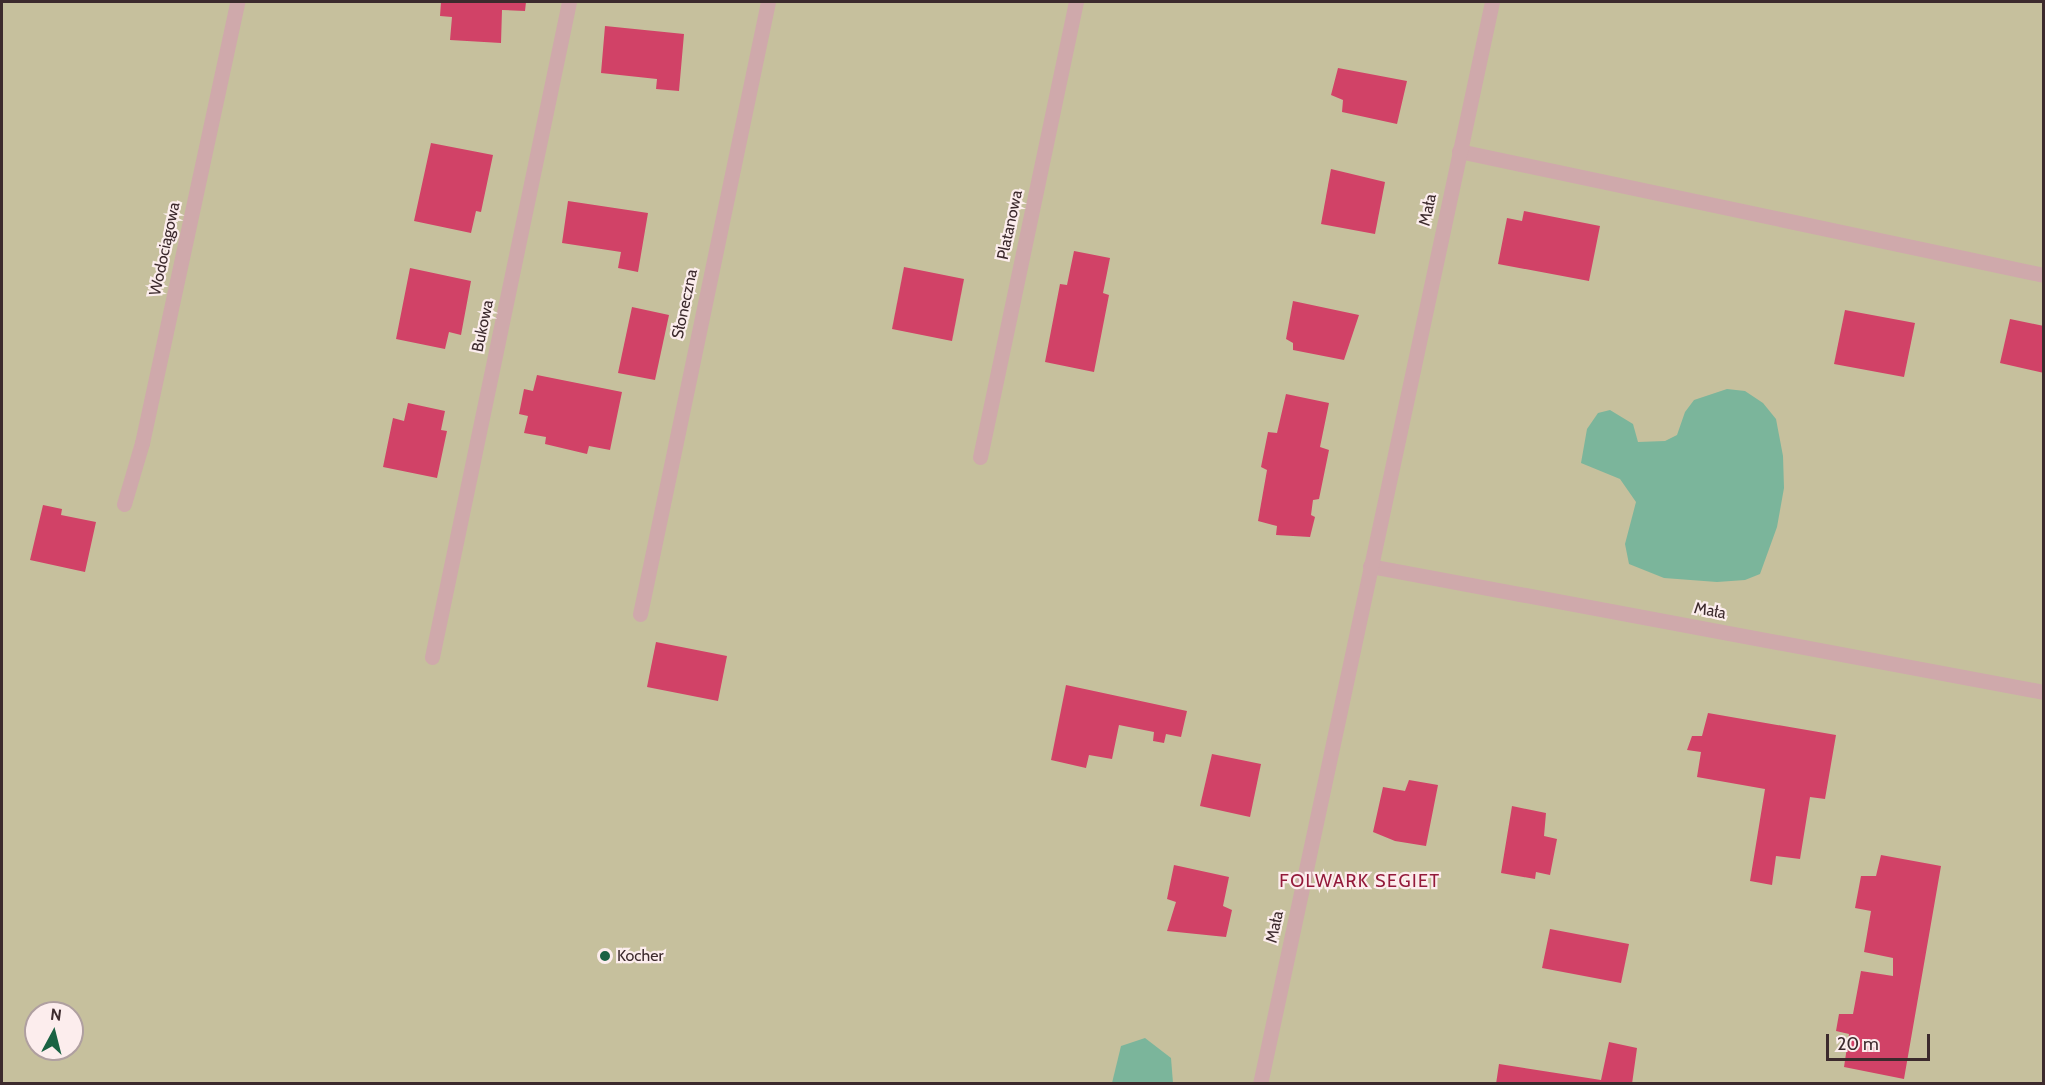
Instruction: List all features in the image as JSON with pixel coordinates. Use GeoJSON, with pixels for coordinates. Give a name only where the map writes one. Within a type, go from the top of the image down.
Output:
{"type":"FeatureCollection","features":[{"type":"Feature","properties":{"kind":"street","name":"Wodociągowa"},"geometry":{"type":"LineString","coordinates":[[124,504],[142,443],[237,2]]}},
{"type":"Feature","properties":{"kind":"street","name":"Bukowa"},"geometry":{"type":"LineString","coordinates":[[432,657],[569,2]]}},
{"type":"Feature","properties":{"kind":"street","name":"Słoneczna"},"geometry":{"type":"LineString","coordinates":[[640,614],[768,2]]}},
{"type":"Feature","properties":{"kind":"street","name":"Platanowa"},"geometry":{"type":"LineString","coordinates":[[980,457],[1076,2]]}},
{"type":"Feature","properties":{"kind":"street","name":"Mała"},"geometry":{"type":"LineString","coordinates":[[1260,1083],[1492,2]]}},
{"type":"Feature","properties":{"kind":"street"},"geometry":{"type":"LineString","coordinates":[[1459,152],[2043,275]]}},
{"type":"Feature","properties":{"kind":"street","name":"Mała"},"geometry":{"type":"LineString","coordinates":[[1370,566],[2043,692]]}},
{"type":"Feature","properties":{"kind":"shaded area"},"geometry":{"type":"Polygon","coordinates":[[[2,2],[2043,2],[2043,1083],[2,1084],[2,2]]]}},
{"type":"Feature","properties":{"kind":"shaded area"},"geometry":{"type":"Polygon","coordinates":[[[1727,389],[1745,391],[1763,403],[1776,419],[1783,456],[1784,488],[1777,527],[1760,574],[1745,580],[1717,582],[1664,578],[1629,564],[1625,544],[1636,502],[1620,479],[1581,463],[1587,429],[1598,413],[1610,410],[1633,424],[1638,442],[1665,441],[1677,435],[1685,412],[1694,400],[1727,389]]]}},
{"type":"Feature","properties":{"kind":"shaded area"},"geometry":{"type":"Polygon","coordinates":[[[1145,1038],[1171,1058],[1173,1083],[1112,1083],[1121,1046],[1145,1038]]]}},
{"type":"Feature","properties":{"kind":"building"},"geometry":{"type":"Polygon","coordinates":[[[441,2],[526,2],[525,11],[502,10],[501,43],[450,40],[452,17],[440,16],[441,2]]]}},
{"type":"Feature","properties":{"kind":"building"},"geometry":{"type":"Polygon","coordinates":[[[605,26],[684,34],[679,91],[656,89],[657,79],[601,73],[605,26]]]}},
{"type":"Feature","properties":{"kind":"building"},"geometry":{"type":"Polygon","coordinates":[[[1338,68],[1407,81],[1397,124],[1342,112],[1343,100],[1331,95],[1338,68]]]}},
{"type":"Feature","properties":{"kind":"building"},"geometry":{"type":"Polygon","coordinates":[[[431,143],[493,155],[481,212],[476,211],[471,233],[414,221],[431,143]]]}},
{"type":"Feature","properties":{"kind":"building"},"geometry":{"type":"Polygon","coordinates":[[[1331,169],[1385,182],[1375,234],[1321,224],[1331,169]]]}},
{"type":"Feature","properties":{"kind":"building"},"geometry":{"type":"Polygon","coordinates":[[[568,201],[648,213],[638,272],[618,268],[621,252],[562,243],[568,201]]]}},
{"type":"Feature","properties":{"kind":"building"},"geometry":{"type":"Polygon","coordinates":[[[1524,211],[1600,226],[1589,281],[1498,264],[1507,218],[1522,221],[1524,211]]]}},
{"type":"Feature","properties":{"kind":"building"},"geometry":{"type":"Polygon","coordinates":[[[1074,251],[1110,258],[1103,293],[1109,295],[1094,372],[1045,362],[1060,284],[1067,285],[1074,251]]]}},
{"type":"Feature","properties":{"kind":"building"},"geometry":{"type":"Polygon","coordinates":[[[904,267],[964,279],[952,341],[892,329],[904,267]]]}},
{"type":"Feature","properties":{"kind":"building"},"geometry":{"type":"Polygon","coordinates":[[[410,268],[471,281],[461,335],[449,332],[445,349],[396,339],[410,268]]]}},
{"type":"Feature","properties":{"kind":"building"},"geometry":{"type":"Polygon","coordinates":[[[1293,301],[1359,315],[1344,360],[1293,350],[1293,343],[1286,339],[1293,301]]]}},
{"type":"Feature","properties":{"kind":"building"},"geometry":{"type":"Polygon","coordinates":[[[632,307],[669,315],[655,380],[618,373],[632,307]]]}},
{"type":"Feature","properties":{"kind":"building"},"geometry":{"type":"Polygon","coordinates":[[[1845,310],[1915,323],[1904,377],[1834,364],[1845,310]]]}},
{"type":"Feature","properties":{"kind":"building"},"geometry":{"type":"Polygon","coordinates":[[[2010,319],[2044,326],[2044,373],[2000,363],[2010,319]]]}},
{"type":"Feature","properties":{"kind":"building"},"geometry":{"type":"Polygon","coordinates":[[[537,375],[622,392],[610,450],[589,446],[587,454],[545,444],[546,437],[524,433],[528,416],[519,414],[524,389],[533,391],[537,375]]]}},
{"type":"Feature","properties":{"kind":"building"},"geometry":{"type":"Polygon","coordinates":[[[1286,394],[1329,403],[1320,447],[1329,450],[1319,499],[1313,500],[1311,515],[1315,517],[1310,537],[1276,535],[1277,526],[1258,521],[1267,470],[1261,467],[1268,432],[1277,433],[1286,394]]]}},
{"type":"Feature","properties":{"kind":"building"},"geometry":{"type":"Polygon","coordinates":[[[408,403],[445,411],[441,430],[447,431],[437,478],[383,467],[393,418],[404,421],[408,403]]]}},
{"type":"Feature","properties":{"kind":"building"},"geometry":{"type":"Polygon","coordinates":[[[43,505],[62,509],[61,515],[96,522],[85,572],[30,560],[43,505]]]}},
{"type":"Feature","properties":{"kind":"building"},"geometry":{"type":"Polygon","coordinates":[[[656,642],[727,656],[718,701],[647,687],[656,642]]]}},
{"type":"Feature","properties":{"kind":"building"},"geometry":{"type":"Polygon","coordinates":[[[1066,685],[1187,711],[1181,737],[1166,734],[1164,743],[1153,741],[1154,732],[1119,725],[1112,759],[1089,755],[1086,768],[1051,760],[1066,685]]]}},
{"type":"Feature","properties":{"kind":"building"},"geometry":{"type":"Polygon","coordinates":[[[1708,713],[1836,735],[1825,799],[1810,797],[1800,859],[1776,856],[1772,885],[1750,881],[1765,789],[1697,777],[1701,752],[1687,750],[1692,736],[1702,736],[1708,713]]]}},
{"type":"Feature","properties":{"kind":"building"},"geometry":{"type":"Polygon","coordinates":[[[1212,754],[1261,764],[1250,817],[1200,806],[1212,754]]]}},
{"type":"Feature","properties":{"kind":"building"},"geometry":{"type":"Polygon","coordinates":[[[1409,780],[1438,785],[1426,846],[1395,841],[1373,832],[1383,787],[1405,791],[1409,780]]]}},
{"type":"Feature","properties":{"kind":"building"},"geometry":{"type":"Polygon","coordinates":[[[1512,806],[1546,813],[1544,836],[1557,839],[1550,875],[1536,872],[1535,879],[1501,873],[1512,806]]]}},
{"type":"Feature","properties":{"kind":"building"},"geometry":{"type":"Polygon","coordinates":[[[1881,855],[1941,866],[1904,1079],[1844,1067],[1849,1034],[1836,1031],[1839,1014],[1853,1014],[1861,971],[1893,976],[1893,958],[1864,952],[1871,911],[1855,908],[1861,876],[1876,876],[1881,855]]]}},
{"type":"Feature","properties":{"kind":"building"},"geometry":{"type":"Polygon","coordinates":[[[1174,865],[1229,877],[1223,906],[1232,910],[1226,937],[1167,931],[1176,902],[1167,899],[1174,865]]]}},
{"type":"Feature","properties":{"kind":"building"},"geometry":{"type":"Polygon","coordinates":[[[1550,929],[1629,944],[1621,983],[1542,968],[1550,929]]]}},
{"type":"Feature","properties":{"kind":"building"},"geometry":{"type":"Polygon","coordinates":[[[1609,1042],[1637,1048],[1632,1084],[1496,1084],[1499,1064],[1601,1080],[1609,1042]]]}},
{"type":"Feature","properties":{"kind":"place","name":"Kocher"},"geometry":{"type":"Point","coordinates":[605,956]}},
{"type":"Feature","properties":{"kind":"district","name":"FOLWARK SEGIET"},"geometry":{"type":"Point","coordinates":[1360,881]}}]}
